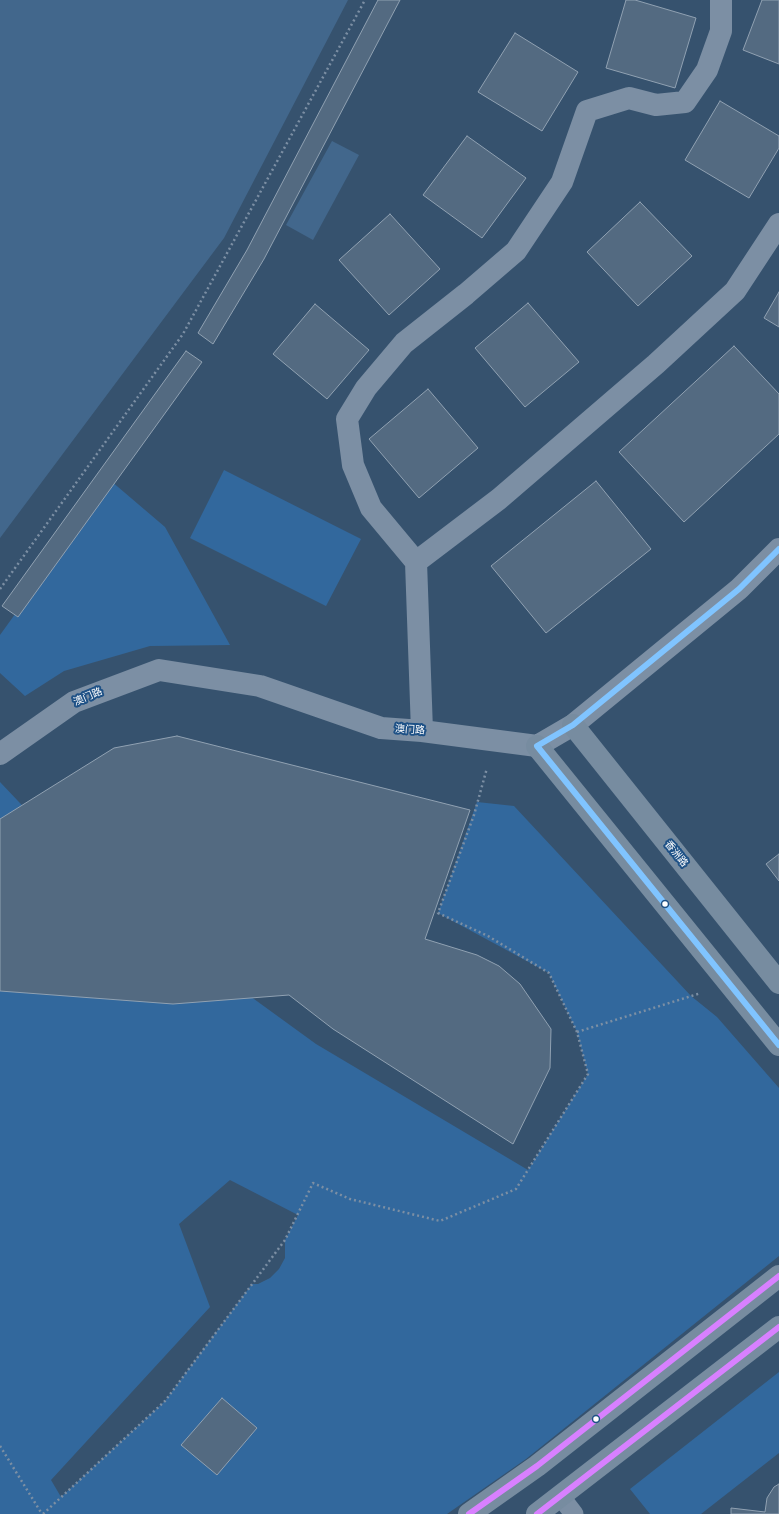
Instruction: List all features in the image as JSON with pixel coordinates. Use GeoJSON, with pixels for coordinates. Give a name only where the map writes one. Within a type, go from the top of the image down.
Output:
{"type":"FeatureCollection","features":[{"type":"Feature","properties":{"kind":"street"},"geometry":{"type":"LineString","coordinates":[[422,731],[416,562],[371,508],[353,465],[347,419],[366,388],[404,343],[466,294],[516,251],[562,182],[587,111],[629,98],[656,105],[685,102],[707,70],[721,31],[721,0]]}},
{"type":"Feature","properties":{"kind":"street"},"geometry":{"type":"LineString","coordinates":[[416,562],[499,499],[656,364],[735,291],[779,224]]}},
{"type":"Feature","properties":{"kind":"street"},"geometry":{"type":"LineString","coordinates":[[779,549],[739,589],[573,725],[537,746],[779,1045]]}},
{"type":"Feature","properties":{"kind":"street","name":"澳门路"},"geometry":{"type":"LineString","coordinates":[[0,754],[74,702],[159,670],[260,686],[381,728],[495,739],[537,746]]}},
{"type":"Feature","properties":{"kind":"street","name":"香洲路"},"geometry":{"type":"LineString","coordinates":[[573,725],[779,984]]}},
{"type":"Feature","properties":{"kind":"street"},"geometry":{"type":"LineString","coordinates":[[469,1514],[537,1466],[779,1276]]}},
{"type":"Feature","properties":{"kind":"street"},"geometry":{"type":"LineString","coordinates":[[537,1514],[561,1497],[779,1327]]}},
{"type":"Feature","properties":{"kind":"lane"},"geometry":{"type":"LineString","coordinates":[[561,1497],[574,1514]]}},
{"type":"Feature","properties":{"kind":"path"},"geometry":{"type":"LineString","coordinates":[[0,589],[183,334],[365,0]]}},
{"type":"Feature","properties":{"kind":"path"},"geometry":{"type":"LineString","coordinates":[[0,1446],[43,1514],[165,1401],[285,1240],[313,1183],[350,1199],[440,1221],[516,1189],[588,1074],[577,1032],[549,973],[488,936],[438,913],[474,815],[495,739]]}},
{"type":"Feature","properties":{"kind":"path"},"geometry":{"type":"LineString","coordinates":[[577,1032],[729,984]]}},
{"type":"Feature","properties":{"kind":"shaded area"},"geometry":{"type":"Polygon","coordinates":[[[0,0],[348,0],[224,238],[0,538],[0,0]]]}},
{"type":"Feature","properties":{"kind":"shaded area"},"geometry":{"type":"Polygon","coordinates":[[[332,141],[359,155],[313,240],[286,225],[332,141]]]}},
{"type":"Feature","properties":{"kind":"shaded area"},"geometry":{"type":"Polygon","coordinates":[[[224,470],[361,539],[326,606],[190,538],[224,470]]]}},
{"type":"Feature","properties":{"kind":"shaded area"},"geometry":{"type":"Polygon","coordinates":[[[111,481],[165,527],[230,645],[150,646],[64,671],[25,696],[0,673],[0,635],[111,481]]]}},
{"type":"Feature","properties":{"kind":"shaded area"},"geometry":{"type":"Polygon","coordinates":[[[0,782],[54,839],[181,946],[316,1044],[528,1170],[588,1074],[577,1032],[549,973],[438,913],[477,802],[514,806],[691,996],[717,1017],[779,1088],[779,1256],[526,1459],[447,1514],[0,1514],[0,782]],[[230,1180],[179,1224],[210,1307],[51,1480],[61,1497],[165,1401],[252,1284],[258,1284],[270,1278],[279,1269],[285,1258],[285,1240],[298,1215],[230,1180]]]}},
{"type":"Feature","properties":{"kind":"shaded area"},"geometry":{"type":"Polygon","coordinates":[[[779,1372],[779,1453],[701,1514],[650,1514],[630,1489],[779,1372]]]}},
{"type":"Feature","properties":{"kind":"building"},"geometry":{"type":"Polygon","coordinates":[[[378,0],[400,0],[264,259],[213,344],[198,333],[247,250],[378,0]]]}},
{"type":"Feature","properties":{"kind":"building"},"geometry":{"type":"Polygon","coordinates":[[[626,0],[635,0],[696,18],[675,88],[606,68],[626,0]]]}},
{"type":"Feature","properties":{"kind":"building"},"geometry":{"type":"Polygon","coordinates":[[[762,0],[779,0],[779,64],[743,50],[762,0]]]}},
{"type":"Feature","properties":{"kind":"building"},"geometry":{"type":"Polygon","coordinates":[[[515,33],[578,72],[542,131],[478,92],[515,33]]]}},
{"type":"Feature","properties":{"kind":"building"},"geometry":{"type":"Polygon","coordinates":[[[720,101],[779,136],[779,148],[749,198],[685,160],[720,101]]]}},
{"type":"Feature","properties":{"kind":"building"},"geometry":{"type":"Polygon","coordinates":[[[467,136],[526,178],[482,238],[423,195],[467,136]]]}},
{"type":"Feature","properties":{"kind":"building"},"geometry":{"type":"Polygon","coordinates":[[[640,202],[692,256],[638,306],[587,252],[640,202]]]}},
{"type":"Feature","properties":{"kind":"building"},"geometry":{"type":"Polygon","coordinates":[[[390,214],[440,269],[389,315],[339,260],[390,214]]]}},
{"type":"Feature","properties":{"kind":"building"},"geometry":{"type":"Polygon","coordinates":[[[779,292],[779,327],[764,318],[779,292]]]}},
{"type":"Feature","properties":{"kind":"building"},"geometry":{"type":"Polygon","coordinates":[[[528,303],[579,362],[525,407],[475,348],[528,303]]]}},
{"type":"Feature","properties":{"kind":"building"},"geometry":{"type":"Polygon","coordinates":[[[315,304],[369,350],[327,399],[273,354],[315,304]]]}},
{"type":"Feature","properties":{"kind":"building"},"geometry":{"type":"Polygon","coordinates":[[[734,346],[779,394],[779,434],[684,522],[619,452],[734,346]]]}},
{"type":"Feature","properties":{"kind":"building"},"geometry":{"type":"Polygon","coordinates":[[[186,351],[202,362],[18,617],[2,606],[186,351]]]}},
{"type":"Feature","properties":{"kind":"building"},"geometry":{"type":"Polygon","coordinates":[[[428,389],[478,448],[419,498],[369,439],[428,389]]]}},
{"type":"Feature","properties":{"kind":"building"},"geometry":{"type":"Polygon","coordinates":[[[596,481],[651,549],[546,633],[491,566],[596,481]]]}},
{"type":"Feature","properties":{"kind":"building"},"geometry":{"type":"Polygon","coordinates":[[[177,736],[470,810],[425,939],[477,955],[499,966],[520,984],[551,1029],[550,1068],[513,1144],[333,1029],[289,995],[173,1004],[0,991],[0,819],[114,748],[177,736]]]}},
{"type":"Feature","properties":{"kind":"building"},"geometry":{"type":"Polygon","coordinates":[[[779,854],[779,881],[766,864],[779,854]]]}},
{"type":"Feature","properties":{"kind":"building"},"geometry":{"type":"Polygon","coordinates":[[[222,1398],[257,1428],[217,1475],[181,1445],[222,1398]]]}},
{"type":"Feature","properties":{"kind":"building"},"geometry":{"type":"Polygon","coordinates":[[[779,1484],[779,1514],[731,1514],[731,1508],[765,1512],[767,1498],[774,1487],[779,1484]]]}},
{"type":"Feature","properties":{"kind":"transit line"},"geometry":{"type":"LineString","coordinates":[[779,549],[739,589],[573,725],[537,746],[779,1045]]}},
{"type":"Feature","properties":{"kind":"transit line"},"geometry":{"type":"LineString","coordinates":[[469,1514],[537,1466],[779,1276]]}},
{"type":"Feature","properties":{"kind":"transit line"},"geometry":{"type":"LineString","coordinates":[[537,1514],[779,1327]]}}]}
